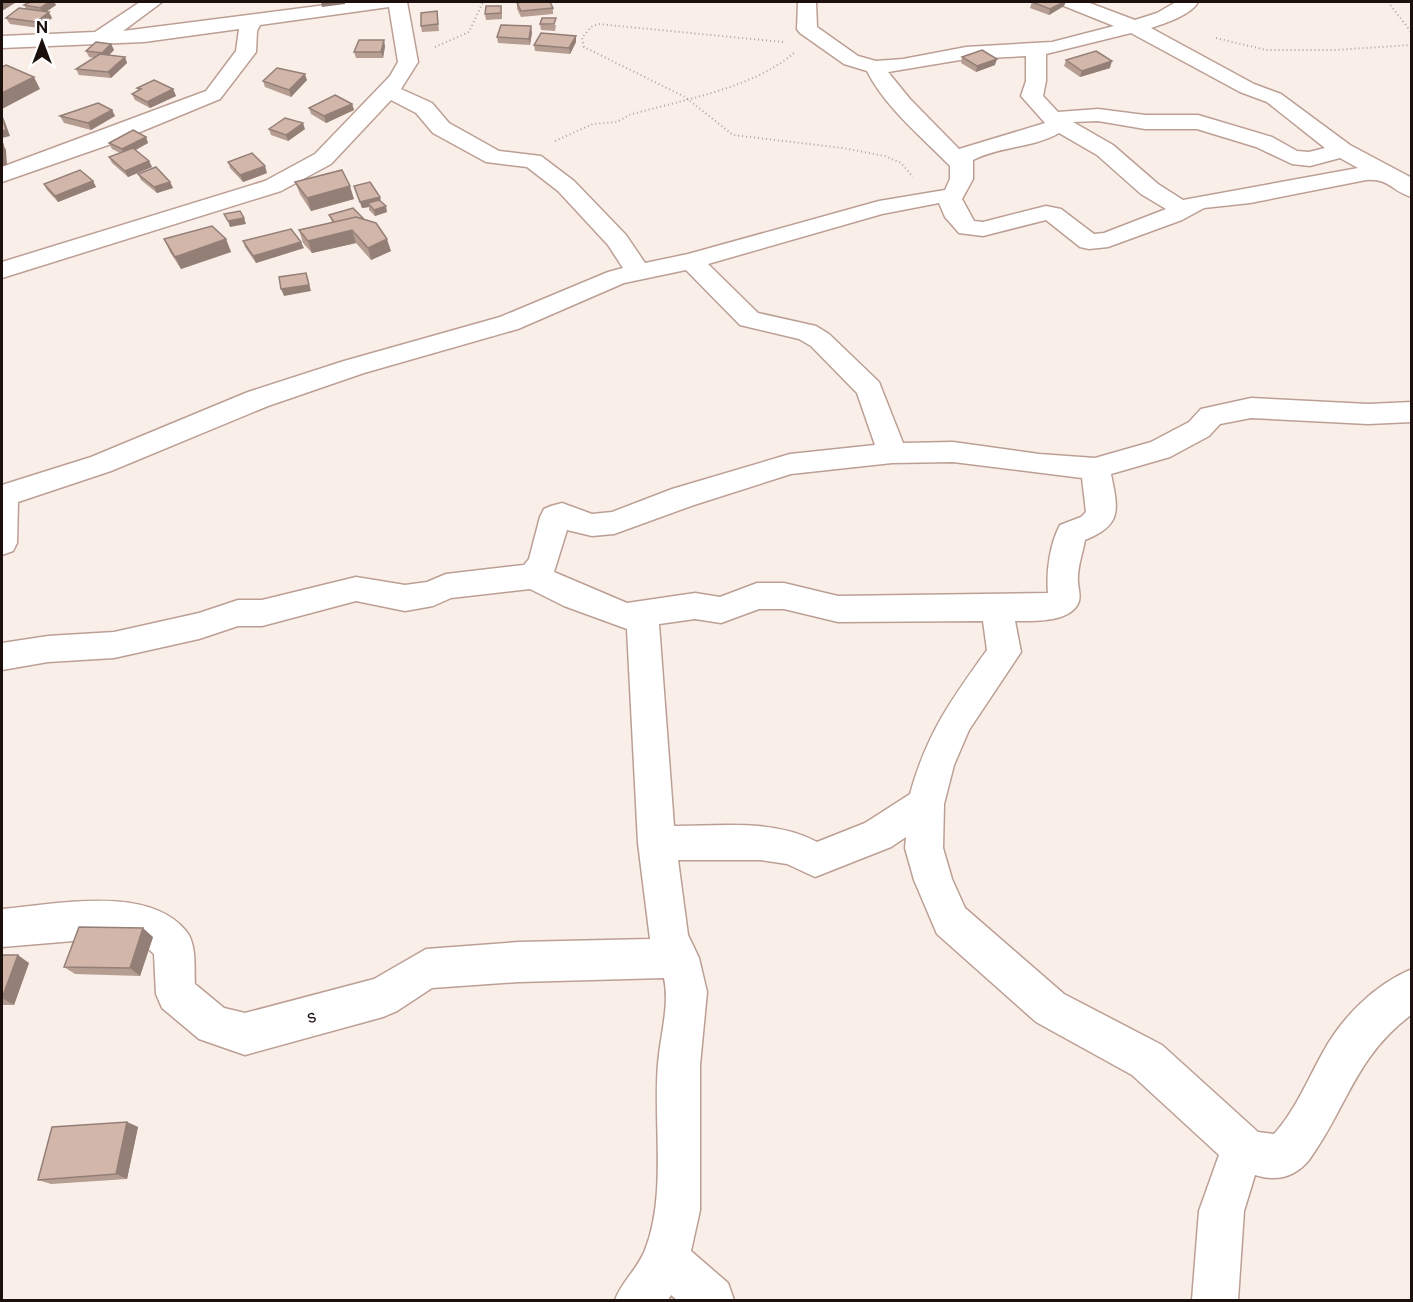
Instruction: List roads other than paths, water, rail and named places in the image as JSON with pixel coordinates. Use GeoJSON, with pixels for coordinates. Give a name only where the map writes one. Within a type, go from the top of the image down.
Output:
{"type":"FeatureCollection","features":[{"type":"Feature","properties":{"kind":"street"},"geometry":{"type":"LineString","coordinates":[[101,37],[152,2]]}},
{"type":"Feature","properties":{"kind":"street"},"geometry":{"type":"LineString","coordinates":[[263,2],[282,18]]}},
{"type":"Feature","properties":{"kind":"street"},"geometry":{"type":"LineString","coordinates":[[2,42],[144,36],[386,2]]}},
{"type":"Feature","properties":{"kind":"street"},"geometry":{"type":"LineString","coordinates":[[2,270],[273,186],[323,159],[388,91],[408,62],[405,33],[398,2]]}},
{"type":"Feature","properties":{"kind":"street"},"geometry":{"type":"LineString","coordinates":[[807,2],[807,39],[830,43],[851,60],[875,67],[966,53],[1036,51],[1140,30],[1189,2]]}},
{"type":"Feature","properties":{"kind":"street"},"geometry":{"type":"LineString","coordinates":[[1071,2],[1140,30],[1247,88],[1274,98],[1342,150],[1403,181],[1412,190]]}},
{"type":"Feature","properties":{"kind":"street"},"geometry":{"type":"LineString","coordinates":[[2,20],[24,40]]}},
{"type":"Feature","properties":{"kind":"street"},"geometry":{"type":"LineString","coordinates":[[2,175],[103,139],[213,95],[246,52],[247,32],[253,22]]}},
{"type":"Feature","properties":{"kind":"street"},"geometry":{"type":"LineString","coordinates":[[1036,51],[1036,81],[1032,96],[1039,109],[1104,150],[1160,199],[1182,208]]}},
{"type":"Feature","properties":{"kind":"street"},"geometry":{"type":"LineString","coordinates":[[2,543],[2,496],[101,464],[258,399],[354,367],[509,323],[616,277],[691,261],[879,208],[945,198],[960,186],[963,174],[960,164],[902,104],[882,81],[875,67]]}},
{"type":"Feature","properties":{"kind":"street"},"geometry":{"type":"LineString","coordinates":[[388,91],[424,108],[441,128],[494,157],[533,161],[566,186],[617,240],[638,271]]}},
{"type":"Feature","properties":{"kind":"street"},"geometry":{"type":"LineString","coordinates":[[960,164],[962,157],[972,150],[1041,134],[1068,116],[1098,114],[1145,122],[1198,122],[1263,142],[1292,158],[1310,159],[1342,150]]}},
{"type":"Feature","properties":{"kind":"street"},"geometry":{"type":"LineString","coordinates":[[945,198],[967,228],[983,229],[1046,213],[1053,214],[1089,242],[1108,240],[1174,215],[1182,208],[1210,200],[1248,196],[1382,171]]}},
{"type":"Feature","properties":{"kind":"street"},"geometry":{"type":"LineString","coordinates":[[691,261],[749,319],[807,332],[820,340],[869,389],[892,453]]}},
{"type":"Feature","properties":{"kind":"street"},"geometry":{"type":"LineString","coordinates":[[533,576],[543,563],[555,517],[562,513],[573,521],[592,525],[614,523],[683,497],[790,464],[892,453],[953,452],[1039,464],[1095,468],[1160,450],[1199,429],[1211,416],[1251,408],[1368,414],[1412,412]]}},
{"type":"Feature","properties":{"kind":"street"},"geometry":{"type":"LineString","coordinates":[[2,656],[66,647],[114,645],[199,626],[238,613],[262,613],[356,589],[405,598],[433,593],[446,586],[489,583],[533,576],[575,597],[626,616],[695,606],[721,610],[757,596],[793,597],[838,609],[997,609],[1055,605],[1064,599],[1062,578],[1071,533],[1092,525],[1101,516],[1102,504],[1095,468]]}},
{"type":"Feature","properties":{"kind":"street"},"geometry":{"type":"LineString","coordinates":[[997,609],[1004,652],[955,722],[936,765],[926,804],[924,848],[933,880],[951,921],[1050,1008],[1147,1060],[1245,1150],[1264,1156],[1284,1156],[1301,1138],[1344,1056],[1383,1008],[1412,989]]}},
{"type":"Feature","properties":{"kind":"street"},"geometry":{"type":"LineString","coordinates":[[638,1300],[645,1296],[666,1259],[678,1210],[679,1065],[687,992],[679,958],[669,938],[657,843],[647,656],[642,614]]}},
{"type":"Feature","properties":{"kind":"street"},"geometry":{"type":"LineString","coordinates":[[657,843],[760,843],[793,848],[814,860],[879,835],[926,804]]}},
{"type":"Feature","properties":{"kind":"street","name":"s"},"geometry":{"type":"LineString","coordinates":[[2,928],[109,919],[153,927],[173,945],[176,994],[213,1025],[245,1034],[383,997],[426,969],[519,962],[679,958]]}},
{"type":"Feature","properties":{"kind":"street"},"geometry":{"type":"LineString","coordinates":[[1215,1300],[1220,1272],[1220,1219],[1230,1178],[1245,1150]]}},
{"type":"Feature","properties":{"kind":"street"},"geometry":{"type":"LineString","coordinates":[[666,1259],[711,1300]]}}]}
